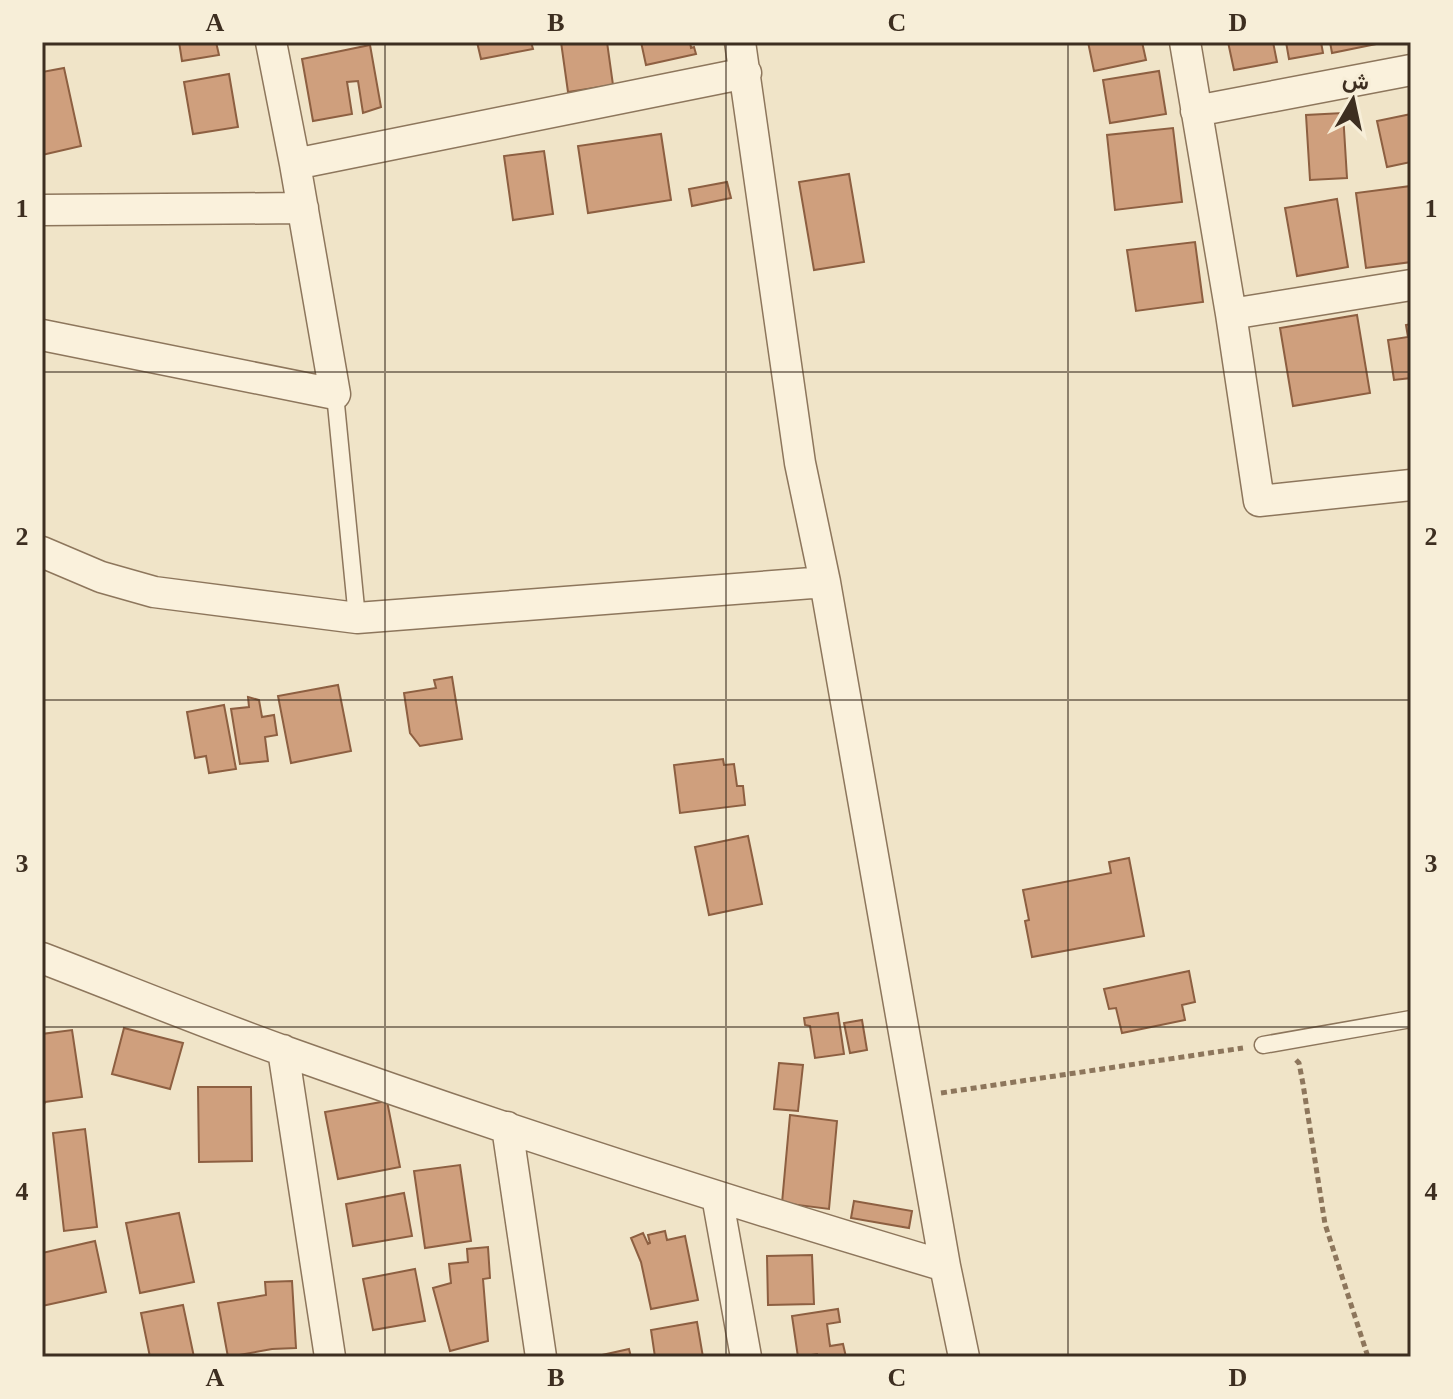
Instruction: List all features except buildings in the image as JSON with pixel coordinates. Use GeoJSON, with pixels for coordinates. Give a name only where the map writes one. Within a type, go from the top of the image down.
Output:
{"type":"FeatureCollection","features":[{"type":"Feature","properties":{"kind":"street"},"geometry":{"type":"LineString","coordinates":[[42,335],[335,394],[271,42]]}},
{"type":"Feature","properties":{"kind":"street"},"geometry":{"type":"LineString","coordinates":[[740,42],[800,463],[825,582],[945,1266],[964,1357]]}},
{"type":"Feature","properties":{"kind":"street"},"geometry":{"type":"LineString","coordinates":[[1185,42],[1259,501],[1411,485]]}},
{"type":"Feature","properties":{"kind":"street"},"geometry":{"type":"LineString","coordinates":[[1196,111],[1411,70]]}},
{"type":"Feature","properties":{"kind":"street"},"geometry":{"type":"LineString","coordinates":[[295,164],[746,73]]}},
{"type":"Feature","properties":{"kind":"street"},"geometry":{"type":"LineString","coordinates":[[42,210],[303,208]]}},
{"type":"Feature","properties":{"kind":"street"},"geometry":{"type":"LineString","coordinates":[[1231,314],[1411,285]]}},
{"type":"Feature","properties":{"kind":"street"},"geometry":{"type":"LineString","coordinates":[[42,552],[101,577],[154,592],[357,618],[825,582]]}},
{"type":"Feature","properties":{"kind":"street"},"geometry":{"type":"LineString","coordinates":[[42,958],[283,1050],[507,1127],[945,1266]]}},
{"type":"Feature","properties":{"kind":"street"},"geometry":{"type":"LineString","coordinates":[[283,1050],[330,1357]]}},
{"type":"Feature","properties":{"kind":"street"},"geometry":{"type":"LineString","coordinates":[[507,1127],[541,1357]]}},
{"type":"Feature","properties":{"kind":"street"},"geometry":{"type":"LineString","coordinates":[[717,1196],[746,1357]]}},
{"type":"Feature","properties":{"kind":"lane"},"geometry":{"type":"LineString","coordinates":[[335,394],[357,618]]}},
{"type":"Feature","properties":{"kind":"lane"},"geometry":{"type":"LineString","coordinates":[[1263,1045],[1411,1019]]}},
{"type":"Feature","properties":{"kind":"path"},"geometry":{"type":"LineString","coordinates":[[916,1097],[1263,1045],[1283,1049],[1299,1063],[1325,1224],[1368,1357]]}}]}
